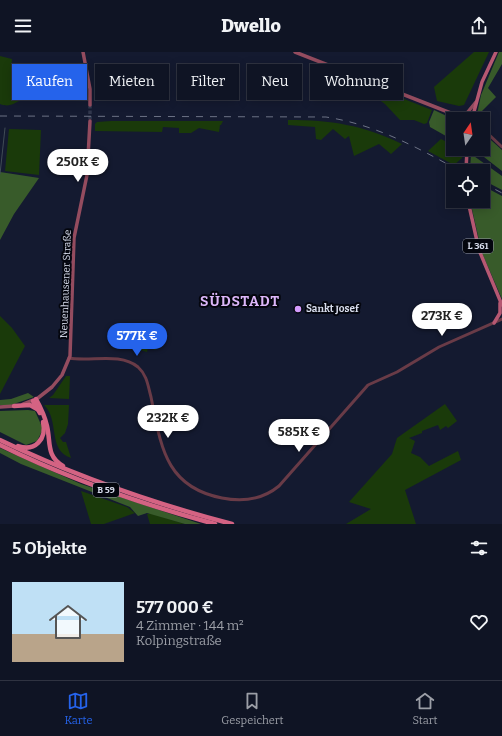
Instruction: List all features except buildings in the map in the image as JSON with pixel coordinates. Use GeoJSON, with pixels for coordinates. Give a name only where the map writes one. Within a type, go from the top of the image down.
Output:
{"type":"FeatureCollection","features":[{"type":"Feature","properties":{"kind":"highway"},"geometry":{"type":"LineString","coordinates":[[0,439],[22,447],[30,448],[37,444],[42,438],[44,429],[35,400]]}},
{"type":"Feature","properties":{"kind":"highway"},"geometry":{"type":"LineString","coordinates":[[35,400],[47,424],[49,449],[52,457],[59,463],[84,477]]}},
{"type":"Feature","properties":{"kind":"highway"},"geometry":{"type":"LineString","coordinates":[[14,406],[30,405],[38,410]]}},
{"type":"Feature","properties":{"kind":"highway","name":"B 59"},"geometry":{"type":"LineString","coordinates":[[0,439],[84,477],[153,502],[232,524]]}},
{"type":"Feature","properties":{"kind":"highway","name":"B 59"},"geometry":{"type":"LineString","coordinates":[[0,445],[59,472],[116,493],[215,524]]}},
{"type":"Feature","properties":{"kind":"main road"},"geometry":{"type":"LineString","coordinates":[[83,52],[90,89],[90,105]]}},
{"type":"Feature","properties":{"kind":"main road"},"geometry":{"type":"LineString","coordinates":[[295,52],[446,112]]}},
{"type":"Feature","properties":{"kind":"main road"},"geometry":{"type":"LineString","coordinates":[[474,112],[485,74],[496,52]]}},
{"type":"Feature","properties":{"kind":"main road"},"geometry":{"type":"LineString","coordinates":[[468,112],[476,101]]}},
{"type":"Feature","properties":{"kind":"main road","name":"Neuenhausener Straße"},"geometry":{"type":"LineString","coordinates":[[0,407],[14,406],[35,400],[50,389],[58,380],[69,358],[71,341],[74,241],[87,175],[90,121]]}},
{"type":"Feature","properties":{"kind":"main road","name":"L 361"},"geometry":{"type":"LineString","coordinates":[[469,208],[477,244],[489,278],[501,303]]}},
{"type":"Feature","properties":{"kind":"main road"},"geometry":{"type":"LineString","coordinates":[[494,323],[500,313],[501,303]]}},
{"type":"Feature","properties":{"kind":"street"},"geometry":{"type":"LineString","coordinates":[[490,136],[502,147]]}},
{"type":"Feature","properties":{"kind":"street"},"geometry":{"type":"LineString","coordinates":[[69,358],[122,360],[137,366],[147,380],[164,452],[176,474],[187,484],[206,494],[246,500],[264,495],[279,486],[368,385],[397,372],[439,347],[502,319]]}},
{"type":"Feature","properties":{"kind":"green space"},"geometry":{"type":"Polygon","coordinates":[[[474,52],[489,52],[464,105],[459,106],[437,101],[434,87],[474,52]]]}},
{"type":"Feature","properties":{"kind":"green space"},"geometry":{"type":"Polygon","coordinates":[[[499,52],[502,52],[502,64],[488,88],[496,97],[481,112],[477,112],[481,95],[499,52]]]}},
{"type":"Feature","properties":{"kind":"green space"},"geometry":{"type":"Polygon","coordinates":[[[0,56],[12,59],[12,100],[19,101],[8,105],[0,104],[0,56]]]}},
{"type":"Feature","properties":{"kind":"green space"},"geometry":{"type":"Polygon","coordinates":[[[403,99],[432,110],[427,123],[424,124],[414,120],[400,120],[379,100],[403,100],[403,99]]]}},
{"type":"Feature","properties":{"kind":"green space"},"geometry":{"type":"Polygon","coordinates":[[[434,110],[446,116],[446,136],[430,127],[429,122],[434,110]]]}},
{"type":"Feature","properties":{"kind":"green space"},"geometry":{"type":"Polygon","coordinates":[[[288,120],[318,121],[346,125],[374,132],[402,144],[391,154],[379,144],[354,156],[349,136],[345,139],[333,129],[321,140],[316,139],[315,127],[288,125],[288,120]]]}},
{"type":"Feature","properties":{"kind":"green space"},"geometry":{"type":"Polygon","coordinates":[[[223,121],[220,125],[219,132],[199,128],[191,133],[179,133],[179,128],[163,127],[162,132],[95,131],[95,124],[97,122],[223,121]]]}},
{"type":"Feature","properties":{"kind":"green space"},"geometry":{"type":"Polygon","coordinates":[[[9,129],[41,130],[39,175],[5,171],[9,129]]]}},
{"type":"Feature","properties":{"kind":"green space"},"geometry":{"type":"Polygon","coordinates":[[[441,139],[446,142],[446,156],[462,156],[462,158],[455,164],[452,164],[428,151],[441,139]]]}},
{"type":"Feature","properties":{"kind":"green space"},"geometry":{"type":"Polygon","coordinates":[[[490,139],[502,150],[502,171],[482,156],[490,156],[490,139]]]}},
{"type":"Feature","properties":{"kind":"green space"},"geometry":{"type":"Polygon","coordinates":[[[471,156],[474,156],[485,164],[470,164],[471,156]]]}},
{"type":"Feature","properties":{"kind":"green space"},"geometry":{"type":"Polygon","coordinates":[[[490,167],[502,176],[502,190],[490,184],[490,167]]]}},
{"type":"Feature","properties":{"kind":"green space"},"geometry":{"type":"Polygon","coordinates":[[[0,172],[39,178],[14,214],[0,240],[0,172]]]}},
{"type":"Feature","properties":{"kind":"green space"},"geometry":{"type":"Polygon","coordinates":[[[490,190],[502,196],[502,299],[482,253],[472,208],[490,208],[490,190]]]}},
{"type":"Feature","properties":{"kind":"green space"},"geometry":{"type":"Polygon","coordinates":[[[0,316],[12,328],[25,346],[0,394],[0,316]]]}},
{"type":"Feature","properties":{"kind":"green space"},"geometry":{"type":"Polygon","coordinates":[[[143,337],[158,340],[156,350],[148,348],[147,352],[140,350],[143,337]]]}},
{"type":"Feature","properties":{"kind":"green space"},"geometry":{"type":"Polygon","coordinates":[[[66,376],[70,376],[69,399],[49,398],[53,395],[66,376]]]}},
{"type":"Feature","properties":{"kind":"green space"},"geometry":{"type":"Polygon","coordinates":[[[28,393],[34,397],[11,405],[0,405],[0,400],[11,399],[28,393]]]}},
{"type":"Feature","properties":{"kind":"green space"},"geometry":{"type":"Polygon","coordinates":[[[445,404],[457,421],[448,428],[446,426],[440,430],[438,425],[409,438],[415,441],[411,453],[420,457],[429,466],[458,451],[461,460],[405,490],[416,524],[346,524],[371,509],[349,502],[392,454],[397,438],[445,404]]]}},
{"type":"Feature","properties":{"kind":"green space"},"geometry":{"type":"Polygon","coordinates":[[[44,405],[69,405],[68,424],[65,433],[60,438],[63,442],[66,442],[71,458],[64,454],[59,448],[56,442],[52,418],[44,405]]]}},
{"type":"Feature","properties":{"kind":"green space"},"geometry":{"type":"Polygon","coordinates":[[[0,411],[35,411],[43,429],[37,441],[26,445],[0,432],[0,411]]]}},
{"type":"Feature","properties":{"kind":"green space"},"geometry":{"type":"Polygon","coordinates":[[[0,448],[81,484],[201,524],[185,524],[147,513],[138,516],[130,507],[21,464],[0,453],[0,448]]]}},
{"type":"Feature","properties":{"kind":"green space"},"geometry":{"type":"Polygon","coordinates":[[[81,491],[127,507],[135,513],[104,524],[91,524],[81,491]]]}},
{"type":"Feature","properties":{"kind":"green space"},"geometry":{"type":"Polygon","coordinates":[[[147,514],[152,514],[185,524],[150,524],[147,514]]]}},
{"type":"Feature","properties":{"kind":"waterway"},"geometry":{"type":"LineString","coordinates":[[0,174],[5,128]]}},
{"type":"Feature","properties":{"kind":"tunnel"},"geometry":{"type":"LineString","coordinates":[[90,105],[90,121]]}},
{"type":"Feature","properties":{"kind":"railway"},"geometry":{"type":"LineString","coordinates":[[0,116],[326,117],[362,125],[379,131],[412,145],[447,164]]}},
{"type":"Feature","properties":{"kind":"railway"},"geometry":{"type":"LineString","coordinates":[[490,187],[502,193]]}},
{"type":"Feature","properties":{"kind":"place","name":"Sankt Josef"},"geometry":{"type":"Point","coordinates":[298,309]}},
{"type":"Feature","properties":{"kind":"district","name":"SÜDSTADT"},"geometry":{"type":"Point","coordinates":[240,301]}}]}
